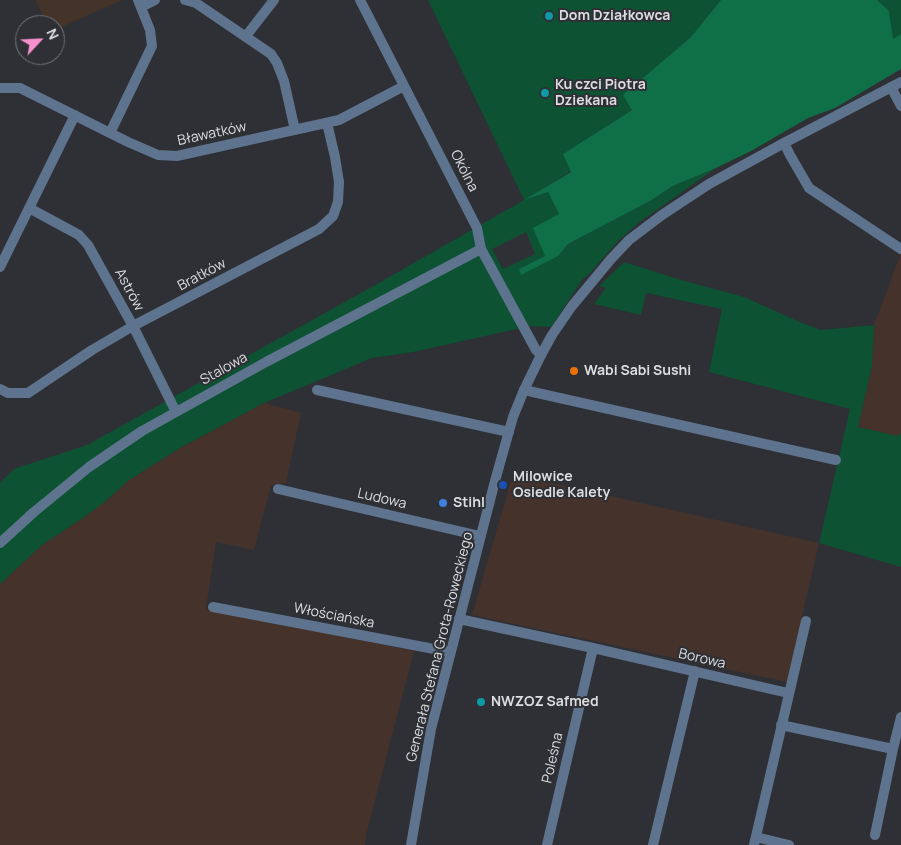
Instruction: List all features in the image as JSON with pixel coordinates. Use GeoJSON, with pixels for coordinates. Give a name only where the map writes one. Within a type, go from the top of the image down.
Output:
{"type":"FeatureCollection","features":[{"type":"Feature","properties":{"kind":"street"},"geometry":{"type":"LineString","coordinates":[[110,133],[152,46],[150,30],[139,3],[155,0]]}},
{"type":"Feature","properties":{"kind":"street"},"geometry":{"type":"LineString","coordinates":[[185,0],[196,3],[270,54],[277,63],[284,81],[295,130]]}},
{"type":"Feature","properties":{"kind":"street"},"geometry":{"type":"LineString","coordinates":[[246,36],[274,0]]}},
{"type":"Feature","properties":{"kind":"street","name":"Okólna"},"geometry":{"type":"LineString","coordinates":[[360,0],[477,228],[481,249],[541,355]]}},
{"type":"Feature","properties":{"kind":"street","name":"Generała Stefana Grota-Roweckiego"},"geometry":{"type":"LineString","coordinates":[[411,845],[431,729],[480,536],[509,432],[524,390],[552,335],[572,306],[611,259],[629,240],[662,215],[688,197],[784,143],[901,82]]}},
{"type":"Feature","properties":{"kind":"street","name":"Bławatków"},"geometry":{"type":"LineString","coordinates":[[0,88],[20,88],[158,155],[177,156],[338,120],[404,86]]}},
{"type":"Feature","properties":{"kind":"street"},"geometry":{"type":"LineString","coordinates":[[891,88],[901,106]]}},
{"type":"Feature","properties":{"kind":"street"},"geometry":{"type":"LineString","coordinates":[[0,267],[75,115]]}},
{"type":"Feature","properties":{"kind":"street","name":"Bratków"},"geometry":{"type":"LineString","coordinates":[[0,389],[8,394],[28,393],[92,350],[133,326],[319,229],[328,222],[333,216],[338,202],[339,182],[336,156],[328,123]]}},
{"type":"Feature","properties":{"kind":"street"},"geometry":{"type":"LineString","coordinates":[[784,143],[809,188],[901,249]]}},
{"type":"Feature","properties":{"kind":"street","name":"Astrów"},"geometry":{"type":"LineString","coordinates":[[29,208],[79,235],[88,245],[133,326],[176,412]]}},
{"type":"Feature","properties":{"kind":"street","name":"Stalowa"},"geometry":{"type":"LineString","coordinates":[[0,543],[89,467],[142,431],[258,366],[481,249]]}},
{"type":"Feature","properties":{"kind":"street"},"geometry":{"type":"LineString","coordinates":[[317,390],[509,432]]}},
{"type":"Feature","properties":{"kind":"street"},"geometry":{"type":"LineString","coordinates":[[524,390],[836,460]]}},
{"type":"Feature","properties":{"kind":"street","name":"Ludowa"},"geometry":{"type":"LineString","coordinates":[[278,489],[480,536]]}},
{"type":"Feature","properties":{"kind":"street","name":"Włościańska"},"geometry":{"type":"LineString","coordinates":[[213,607],[450,652]]}},
{"type":"Feature","properties":{"kind":"street","name":"Borowa"},"geometry":{"type":"LineString","coordinates":[[459,619],[788,693]]}},
{"type":"Feature","properties":{"kind":"street"},"geometry":{"type":"LineString","coordinates":[[789,845],[755,841],[806,620]]}},
{"type":"Feature","properties":{"kind":"street","name":"Poleśna"},"geometry":{"type":"LineString","coordinates":[[547,845],[594,648]]}},
{"type":"Feature","properties":{"kind":"street"},"geometry":{"type":"LineString","coordinates":[[653,845],[695,671]]}},
{"type":"Feature","properties":{"kind":"street"},"geometry":{"type":"LineString","coordinates":[[875,835],[901,717]]}},
{"type":"Feature","properties":{"kind":"street"},"geometry":{"type":"LineString","coordinates":[[781,725],[893,749]]}},
{"type":"Feature","properties":{"kind":"shaded area"},"geometry":{"type":"Polygon","coordinates":[[[36,0],[122,0],[65,26],[65,15],[42,15],[36,0]]]}},
{"type":"Feature","properties":{"kind":"shaded area"},"geometry":{"type":"Polygon","coordinates":[[[901,253],[901,433],[898,436],[858,427],[872,366],[874,325],[901,253]]]}},
{"type":"Feature","properties":{"kind":"shaded area"},"geometry":{"type":"Polygon","coordinates":[[[264,403],[301,413],[286,483],[271,485],[254,550],[216,542],[206,609],[414,651],[365,845],[0,845],[0,584],[42,545],[86,516],[129,480],[180,448],[264,403]]]}},
{"type":"Feature","properties":{"kind":"shaded area"},"geometry":{"type":"Polygon","coordinates":[[[513,474],[819,543],[787,682],[472,615],[513,474]]]}},
{"type":"Feature","properties":{"kind":"green space"},"geometry":{"type":"Polygon","coordinates":[[[428,0],[721,0],[690,38],[624,95],[632,110],[563,154],[571,171],[527,199],[548,192],[559,214],[545,256],[519,269],[558,256],[568,244],[650,201],[673,186],[716,168],[641,221],[619,240],[582,280],[551,327],[530,326],[413,352],[372,358],[264,403],[180,448],[129,480],[86,516],[42,545],[0,584],[0,483],[14,469],[87,445],[524,200],[428,0]],[[526,232],[492,249],[503,269],[535,254],[526,232]]]}},
{"type":"Feature","properties":{"kind":"green space"},"geometry":{"type":"Polygon","coordinates":[[[721,0],[877,0],[889,11],[893,39],[901,34],[901,69],[835,108],[808,118],[751,151],[673,186],[650,201],[568,244],[558,256],[521,275],[519,269],[545,256],[533,228],[559,214],[548,192],[524,200],[571,172],[563,154],[632,110],[623,95],[690,38],[721,0]]]}},
{"type":"Feature","properties":{"kind":"green space"},"geometry":{"type":"Polygon","coordinates":[[[877,0],[901,0],[901,35],[893,39],[889,11],[877,0]]]}},
{"type":"Feature","properties":{"kind":"green space"},"geometry":{"type":"Polygon","coordinates":[[[624,262],[744,297],[821,330],[874,325],[872,366],[858,427],[898,436],[901,433],[901,567],[819,543],[850,409],[709,372],[722,309],[646,293],[641,315],[594,304],[606,288],[599,286],[624,262]]]}},
{"type":"Feature","properties":{"kind":"place","name":"Dom Działkowca"},"geometry":{"type":"Point","coordinates":[549,16]}},
{"type":"Feature","properties":{"kind":"place","name":"Ku czci Piotra Dziekana"},"geometry":{"type":"Point","coordinates":[545,93]}},
{"type":"Feature","properties":{"kind":"place","name":"Wabi Sabi Sushi"},"geometry":{"type":"Point","coordinates":[574,371]}},
{"type":"Feature","properties":{"kind":"place","name":"Milowice Osiedle Kalety"},"geometry":{"type":"Point","coordinates":[503,485]}},
{"type":"Feature","properties":{"kind":"place","name":"Stihl"},"geometry":{"type":"Point","coordinates":[443,503]}},
{"type":"Feature","properties":{"kind":"place","name":"NWZOZ Safmed"},"geometry":{"type":"Point","coordinates":[481,702]}}]}
